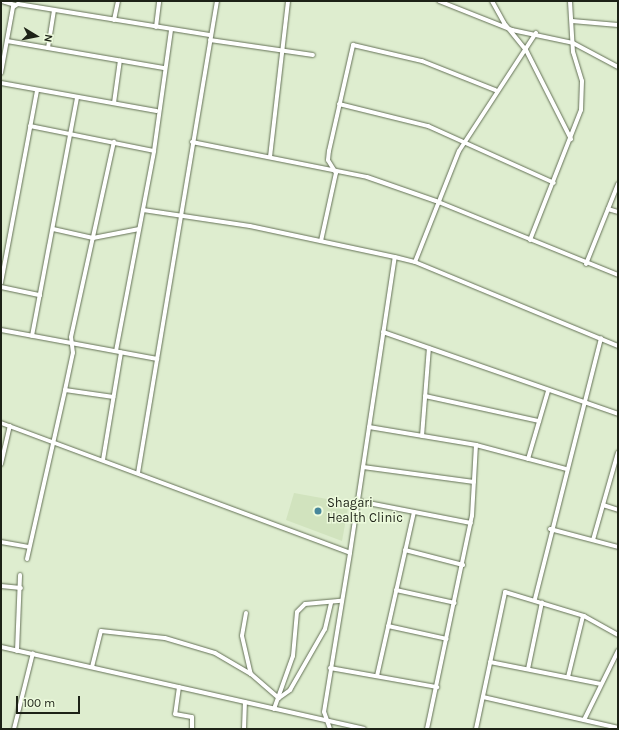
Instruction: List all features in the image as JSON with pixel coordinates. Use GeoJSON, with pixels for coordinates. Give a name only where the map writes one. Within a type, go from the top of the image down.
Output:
{"type":"FeatureCollection","features":[{"type":"Feature","properties":{"kind":"street"},"geometry":{"type":"LineString","coordinates":[[2,1],[15,5],[156,27],[280,51],[313,55]]}},
{"type":"Feature","properties":{"kind":"street"},"geometry":{"type":"LineString","coordinates":[[114,20],[118,1]]}},
{"type":"Feature","properties":{"kind":"street"},"geometry":{"type":"LineString","coordinates":[[156,27],[159,1]]}},
{"type":"Feature","properties":{"kind":"street"},"geometry":{"type":"LineString","coordinates":[[138,473],[182,216],[192,142],[217,1]]}},
{"type":"Feature","properties":{"kind":"street"},"geometry":{"type":"LineString","coordinates":[[270,156],[280,51],[288,1]]}},
{"type":"Feature","properties":{"kind":"street"},"geometry":{"type":"LineString","coordinates":[[439,1],[512,30],[536,33],[573,43],[618,67]]}},
{"type":"Feature","properties":{"kind":"street"},"geometry":{"type":"LineString","coordinates":[[492,1],[526,50],[571,139]]}},
{"type":"Feature","properties":{"kind":"street"},"geometry":{"type":"LineString","coordinates":[[530,240],[571,139],[583,96],[573,43],[570,1]]}},
{"type":"Feature","properties":{"kind":"street"},"geometry":{"type":"LineString","coordinates":[[1,73],[15,5]]}},
{"type":"Feature","properties":{"kind":"street"},"geometry":{"type":"LineString","coordinates":[[48,48],[54,10]]}},
{"type":"Feature","properties":{"kind":"street"},"geometry":{"type":"LineString","coordinates":[[572,21],[618,24]]}},
{"type":"Feature","properties":{"kind":"street"},"geometry":{"type":"LineString","coordinates":[[116,351],[154,151],[157,110],[171,30]]}},
{"type":"Feature","properties":{"kind":"street"},"geometry":{"type":"LineString","coordinates":[[415,262],[465,141],[496,90],[526,50],[536,33]]}},
{"type":"Feature","properties":{"kind":"street"},"geometry":{"type":"LineString","coordinates":[[7,41],[164,68]]}},
{"type":"Feature","properties":{"kind":"street"},"geometry":{"type":"LineString","coordinates":[[321,241],[336,173],[328,160],[339,104],[355,44],[422,61],[496,90]]}},
{"type":"Feature","properties":{"kind":"street"},"geometry":{"type":"LineString","coordinates":[[114,103],[120,60]]}},
{"type":"Feature","properties":{"kind":"street"},"geometry":{"type":"LineString","coordinates":[[1,83],[157,110]]}},
{"type":"Feature","properties":{"kind":"street"},"geometry":{"type":"LineString","coordinates":[[1,283],[37,90]]}},
{"type":"Feature","properties":{"kind":"street"},"geometry":{"type":"LineString","coordinates":[[32,336],[77,96]]}},
{"type":"Feature","properties":{"kind":"street"},"geometry":{"type":"LineString","coordinates":[[339,104],[404,118],[465,141],[554,183]]}},
{"type":"Feature","properties":{"kind":"street"},"geometry":{"type":"LineString","coordinates":[[30,126],[71,133],[154,151]]}},
{"type":"Feature","properties":{"kind":"street"},"geometry":{"type":"LineString","coordinates":[[27,559],[66,390],[73,345],[71,337],[114,142]]}},
{"type":"Feature","properties":{"kind":"street"},"geometry":{"type":"LineString","coordinates":[[192,142],[270,156],[336,173],[338,170],[366,177],[440,203],[586,264],[618,275]]}},
{"type":"Feature","properties":{"kind":"street"},"geometry":{"type":"LineString","coordinates":[[586,264],[618,184]]}},
{"type":"Feature","properties":{"kind":"street"},"geometry":{"type":"LineString","coordinates":[[608,209],[618,212]]}},
{"type":"Feature","properties":{"kind":"street"},"geometry":{"type":"LineString","coordinates":[[143,210],[321,241],[415,262],[618,346]]}},
{"type":"Feature","properties":{"kind":"street"},"geometry":{"type":"LineString","coordinates":[[53,229],[93,238],[139,229]]}},
{"type":"Feature","properties":{"kind":"street"},"geometry":{"type":"LineString","coordinates":[[330,729],[324,720],[330,668],[350,552],[395,257]]}},
{"type":"Feature","properties":{"kind":"street"},"geometry":{"type":"LineString","coordinates":[[1,287],[40,295]]}},
{"type":"Feature","properties":{"kind":"street"},"geometry":{"type":"LineString","coordinates":[[1,330],[73,345],[157,359]]}},
{"type":"Feature","properties":{"kind":"street"},"geometry":{"type":"LineString","coordinates":[[383,332],[548,391],[618,414]]}},
{"type":"Feature","properties":{"kind":"street"},"geometry":{"type":"LineString","coordinates":[[534,599],[550,529],[601,338]]}},
{"type":"Feature","properties":{"kind":"street"},"geometry":{"type":"LineString","coordinates":[[422,436],[429,348]]}},
{"type":"Feature","properties":{"kind":"street"},"geometry":{"type":"LineString","coordinates":[[103,460],[121,352]]}},
{"type":"Feature","properties":{"kind":"street"},"geometry":{"type":"LineString","coordinates":[[66,390],[113,397]]}},
{"type":"Feature","properties":{"kind":"street"},"geometry":{"type":"LineString","coordinates":[[528,459],[548,391]]}},
{"type":"Feature","properties":{"kind":"street"},"geometry":{"type":"LineString","coordinates":[[425,396],[539,421]]}},
{"type":"Feature","properties":{"kind":"street"},"geometry":{"type":"LineString","coordinates":[[1,423],[350,552]]}},
{"type":"Feature","properties":{"kind":"street"},"geometry":{"type":"LineString","coordinates":[[1,464],[10,426]]}},
{"type":"Feature","properties":{"kind":"street"},"geometry":{"type":"LineString","coordinates":[[369,427],[476,445],[566,469]]}},
{"type":"Feature","properties":{"kind":"street"},"geometry":{"type":"LineString","coordinates":[[427,729],[471,523],[476,445]]}},
{"type":"Feature","properties":{"kind":"street"},"geometry":{"type":"LineString","coordinates":[[593,540],[618,452]]}},
{"type":"Feature","properties":{"kind":"street"},"geometry":{"type":"LineString","coordinates":[[363,466],[474,482]]}},
{"type":"Feature","properties":{"kind":"street"},"geometry":{"type":"LineString","coordinates":[[358,501],[471,523]]}},
{"type":"Feature","properties":{"kind":"street"},"geometry":{"type":"LineString","coordinates":[[603,505],[618,510]]}},
{"type":"Feature","properties":{"kind":"street"},"geometry":{"type":"LineString","coordinates":[[377,676],[414,512]]}},
{"type":"Feature","properties":{"kind":"street"},"geometry":{"type":"LineString","coordinates":[[550,529],[618,547]]}},
{"type":"Feature","properties":{"kind":"street"},"geometry":{"type":"LineString","coordinates":[[1,542],[29,547]]}},
{"type":"Feature","properties":{"kind":"street"},"geometry":{"type":"LineString","coordinates":[[405,550],[463,565]]}},
{"type":"Feature","properties":{"kind":"street"},"geometry":{"type":"LineString","coordinates":[[17,651],[20,575]]}},
{"type":"Feature","properties":{"kind":"street"},"geometry":{"type":"LineString","coordinates":[[1,586],[20,588]]}},
{"type":"Feature","properties":{"kind":"street"},"geometry":{"type":"LineString","coordinates":[[396,590],[455,603]]}},
{"type":"Feature","properties":{"kind":"street"},"geometry":{"type":"LineString","coordinates":[[476,729],[505,592],[534,599],[583,616],[617,635],[618,642]]}},
{"type":"Feature","properties":{"kind":"street"},"geometry":{"type":"LineString","coordinates":[[274,709],[276,697],[293,656],[297,612],[305,604],[341,601]]}},
{"type":"Feature","properties":{"kind":"street"},"geometry":{"type":"LineString","coordinates":[[528,669],[542,602]]}},
{"type":"Feature","properties":{"kind":"street"},"geometry":{"type":"LineString","coordinates":[[276,697],[290,690],[324,629],[331,603]]}},
{"type":"Feature","properties":{"kind":"street"},"geometry":{"type":"LineString","coordinates":[[246,612],[242,636],[251,674]]}},
{"type":"Feature","properties":{"kind":"street"},"geometry":{"type":"LineString","coordinates":[[568,677],[583,616]]}},
{"type":"Feature","properties":{"kind":"street"},"geometry":{"type":"LineString","coordinates":[[388,626],[447,639]]}},
{"type":"Feature","properties":{"kind":"street"},"geometry":{"type":"LineString","coordinates":[[92,667],[103,631],[190,644],[216,653],[251,674],[276,697]]}},
{"type":"Feature","properties":{"kind":"street"},"geometry":{"type":"LineString","coordinates":[[1,648],[33,653],[364,729]]}},
{"type":"Feature","properties":{"kind":"street"},"geometry":{"type":"LineString","coordinates":[[584,720],[618,650]]}},
{"type":"Feature","properties":{"kind":"street"},"geometry":{"type":"LineString","coordinates":[[14,729],[33,653]]}},
{"type":"Feature","properties":{"kind":"street"},"geometry":{"type":"LineString","coordinates":[[490,662],[602,684]]}},
{"type":"Feature","properties":{"kind":"street"},"geometry":{"type":"LineString","coordinates":[[330,668],[437,687]]}},
{"type":"Feature","properties":{"kind":"street"},"geometry":{"type":"LineString","coordinates":[[179,687],[175,714],[192,717],[192,729]]}},
{"type":"Feature","properties":{"kind":"street"},"geometry":{"type":"LineString","coordinates":[[483,697],[618,728]]}},
{"type":"Feature","properties":{"kind":"street"},"geometry":{"type":"LineString","coordinates":[[244,729],[245,702]]}},
{"type":"Feature","properties":{"kind":"shaded area","name":"Shagari Health Clinic"},"geometry":{"type":"Polygon","coordinates":[[[294,493],[349,503],[342,541],[286,520],[294,493]]]}},
{"type":"Feature","properties":{"kind":"place","name":"Shagari Health Clinic"},"geometry":{"type":"Point","coordinates":[318,511]}}]}
